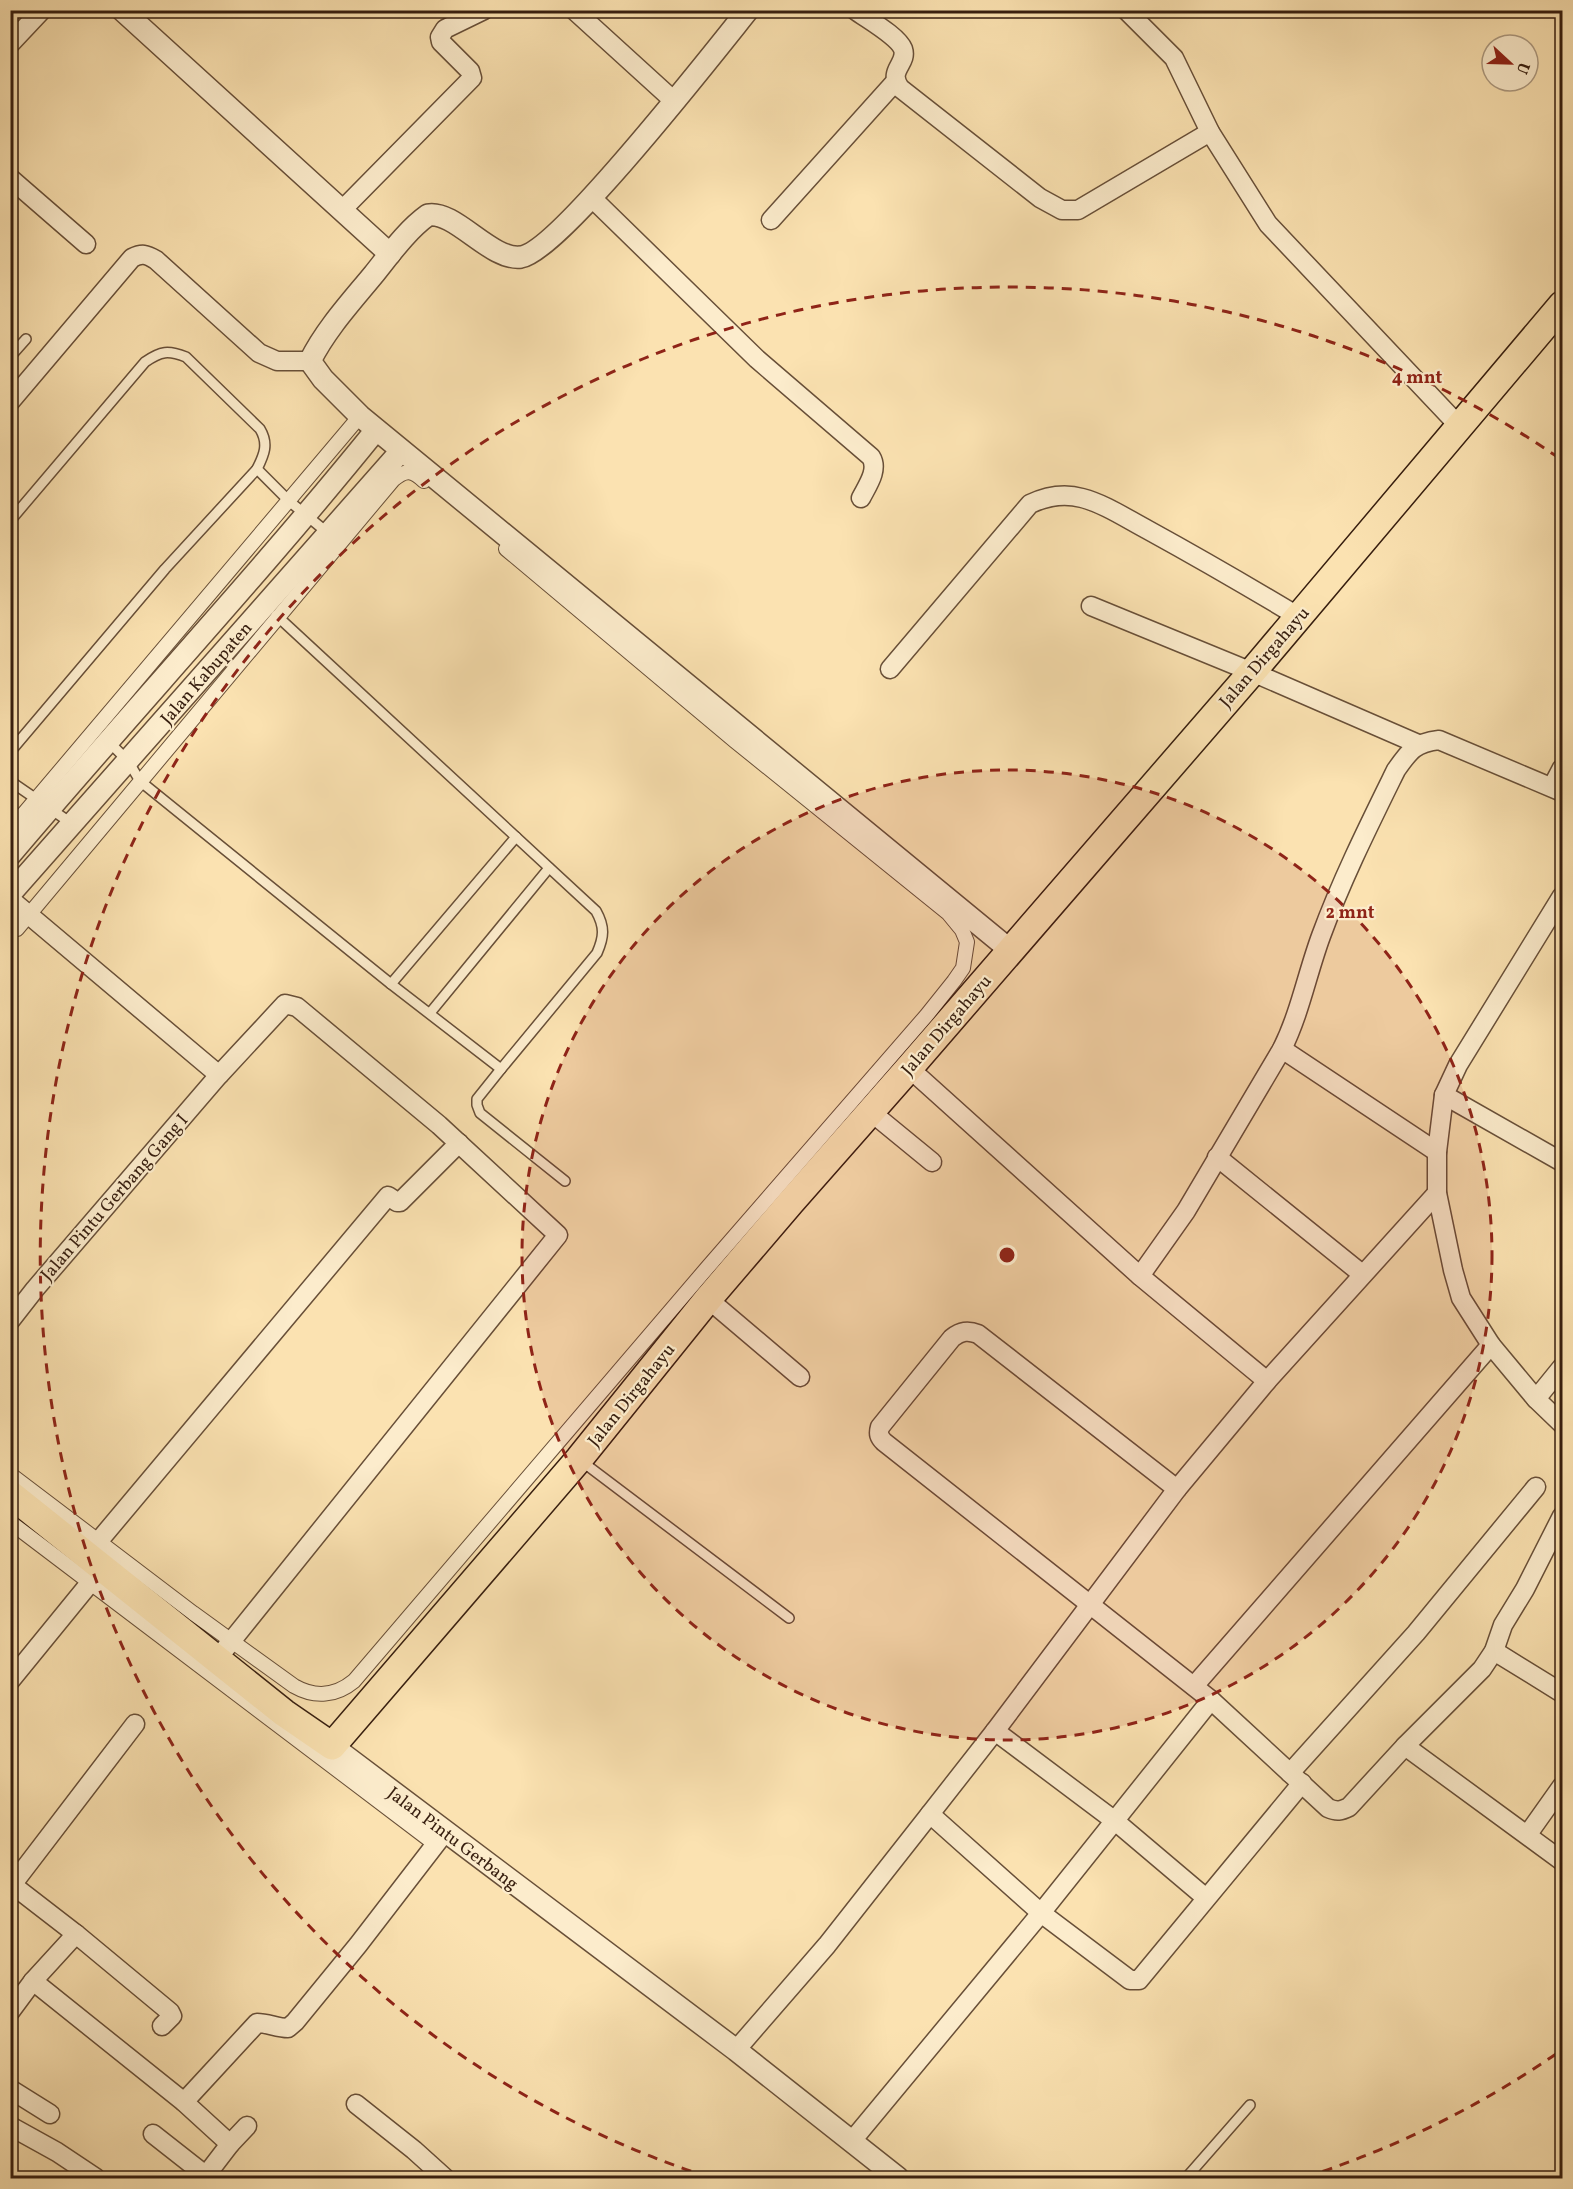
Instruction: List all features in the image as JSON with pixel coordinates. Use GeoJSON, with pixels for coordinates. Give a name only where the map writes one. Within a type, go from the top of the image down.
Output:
{"type":"FeatureCollection","features":[{"type":"Feature","properties":{"kind":"main road","name":"Jalan Dirgahayu"},"geometry":{"type":"LineString","coordinates":[[332,1746],[579,1459],[708,1299],[1252,672],[1563,305]]}},
{"type":"Feature","properties":{"kind":"main road","name":"Jalan Pintu Gerbang"},"geometry":{"type":"LineString","coordinates":[[10,1494],[94,1561],[224,1650],[284,1713],[332,1746]]}},
{"type":"Feature","properties":{"kind":"street"},"geometry":{"type":"LineString","coordinates":[[10,44],[42,10]]}},
{"type":"Feature","properties":{"kind":"street"},"geometry":{"type":"LineString","coordinates":[[122,10],[390,254]]}},
{"type":"Feature","properties":{"kind":"street"},"geometry":{"type":"LineString","coordinates":[[342,210],[472,78],[470,71],[441,42],[440,37],[444,29],[484,10]]}},
{"type":"Feature","properties":{"kind":"street"},"geometry":{"type":"LineString","coordinates":[[574,10],[674,101]]}},
{"type":"Feature","properties":{"kind":"street"},"geometry":{"type":"LineString","coordinates":[[310,361],[325,335],[390,254],[428,215],[434,214],[447,220],[507,256],[520,257],[532,253],[547,242],[591,196],[674,101],[748,10]]}},
{"type":"Feature","properties":{"kind":"street"},"geometry":{"type":"LineString","coordinates":[[771,220],[895,81],[903,55],[902,47],[896,39],[855,10]]}},
{"type":"Feature","properties":{"kind":"street"},"geometry":{"type":"LineString","coordinates":[[1126,10],[1174,58],[1210,132],[1268,224],[1460,427]]}},
{"type":"Feature","properties":{"kind":"street"},"geometry":{"type":"LineString","coordinates":[[895,81],[900,88],[1040,198],[1062,210],[1078,210],[1210,132]]}},
{"type":"Feature","properties":{"kind":"street"},"geometry":{"type":"LineString","coordinates":[[10,178],[86,244]]}},
{"type":"Feature","properties":{"kind":"street"},"geometry":{"type":"LineString","coordinates":[[591,196],[757,359],[871,457],[874,464],[873,471],[861,498]]}},
{"type":"Feature","properties":{"kind":"street"},"geometry":{"type":"LineString","coordinates":[[10,402],[132,258],[140,254],[148,255],[156,260],[259,353],[277,361],[310,361]]}},
{"type":"Feature","properties":{"kind":"street"},"geometry":{"type":"LineString","coordinates":[[310,361],[323,379],[368,423],[401,451],[1010,950]]}},
{"type":"Feature","properties":{"kind":"street"},"geometry":{"type":"LineString","coordinates":[[10,830],[43,803],[289,501],[368,423]]}},
{"type":"Feature","properties":{"kind":"street","name":"Jalan Kabupaten"},"geometry":{"type":"LineString","coordinates":[[10,894],[128,761],[260,600],[306,516],[368,423]]}},
{"type":"Feature","properties":{"kind":"street","name":"Jalan Kabupaten"},"geometry":{"type":"LineString","coordinates":[[10,855],[43,803],[328,534],[401,451]]}},
{"type":"Feature","properties":{"kind":"street"},"geometry":{"type":"LineString","coordinates":[[10,924],[17,929],[140,781],[260,600],[393,480],[408,471],[414,472],[735,741],[948,913],[962,930],[967,942],[963,968],[927,1016],[707,1268],[354,1681],[345,1688],[332,1694],[304,1692],[224,1650],[558,1235],[459,1143],[400,1202],[388,1196],[94,1561],[10,1682]]}},
{"type":"Feature","properties":{"kind":"street"},"geometry":{"type":"LineString","coordinates":[[890,669],[1030,504],[1044,497],[1061,495],[1083,498],[1113,511],[1299,617]]}},
{"type":"Feature","properties":{"kind":"street"},"geometry":{"type":"LineString","coordinates":[[1091,606],[1418,744]]}},
{"type":"Feature","properties":{"kind":"street"},"geometry":{"type":"LineString","coordinates":[[1140,1276],[1186,1210],[1282,1049],[1294,1025],[1320,940],[1352,861],[1396,770],[1406,755],[1418,744],[1439,740],[1557,790],[1563,768]]}},
{"type":"Feature","properties":{"kind":"street"},"geometry":{"type":"LineString","coordinates":[[1563,896],[1458,1065],[1444,1095],[1437,1152],[1437,1194],[1461,1298],[1491,1345],[1536,1399],[1563,1424]]}},
{"type":"Feature","properties":{"kind":"street"},"geometry":{"type":"LineString","coordinates":[[10,900],[219,1075]]}},
{"type":"Feature","properties":{"kind":"street","name":"Jalan Pintu Gerbang Gang I"},"geometry":{"type":"LineString","coordinates":[[10,1321],[219,1075],[280,1008],[290,1004],[297,1007],[459,1143]]}},
{"type":"Feature","properties":{"kind":"street"},"geometry":{"type":"LineString","coordinates":[[1282,1049],[1437,1152]]}},
{"type":"Feature","properties":{"kind":"street"},"geometry":{"type":"LineString","coordinates":[[909,1068],[1140,1276],[1267,1381]]}},
{"type":"Feature","properties":{"kind":"street"},"geometry":{"type":"LineString","coordinates":[[1444,1095],[1563,1162]]}},
{"type":"Feature","properties":{"kind":"street"},"geometry":{"type":"LineString","coordinates":[[871,1112],[932,1162]]}},
{"type":"Feature","properties":{"kind":"street"},"geometry":{"type":"LineString","coordinates":[[1217,1157],[1362,1274]]}},
{"type":"Feature","properties":{"kind":"street"},"geometry":{"type":"LineString","coordinates":[[736,2050],[827,1945],[930,1814],[1177,1488],[1267,1381],[1437,1194]]}},
{"type":"Feature","properties":{"kind":"street"},"geometry":{"type":"LineString","coordinates":[[708,1299],[800,1377]]}},
{"type":"Feature","properties":{"kind":"street"},"geometry":{"type":"LineString","coordinates":[[1177,1488],[972,1331],[958,1333],[952,1338],[880,1427],[879,1437],[884,1442],[1211,1700],[1328,1808],[1341,1811],[1350,1807],[1405,1746],[1476,1676],[1494,1650],[1503,1625],[1525,1589],[1563,1516]]}},
{"type":"Feature","properties":{"kind":"street"},"geometry":{"type":"LineString","coordinates":[[1194,1686],[1491,1345]]}},
{"type":"Feature","properties":{"kind":"street"},"geometry":{"type":"LineString","coordinates":[[1536,1399],[1563,1367]]}},
{"type":"Feature","properties":{"kind":"street"},"geometry":{"type":"LineString","coordinates":[[10,1474],[94,1561],[440,1838],[358,1945],[295,2022],[288,2028],[257,2023],[184,2102]]}},
{"type":"Feature","properties":{"kind":"street"},"geometry":{"type":"LineString","coordinates":[[930,1814],[1041,1913],[1130,1980],[1139,1980],[1206,1898],[1296,1778],[1536,1487]]}},
{"type":"Feature","properties":{"kind":"street"},"geometry":{"type":"LineString","coordinates":[[10,1522],[94,1561]]}},
{"type":"Feature","properties":{"kind":"street"},"geometry":{"type":"LineString","coordinates":[[1494,1650],[1563,1693]]}},
{"type":"Feature","properties":{"kind":"street"},"geometry":{"type":"LineString","coordinates":[[851,2142],[1041,1913],[1211,1700]]}},
{"type":"Feature","properties":{"kind":"street"},"geometry":{"type":"LineString","coordinates":[[135,1724],[11,1884],[76,1934],[170,2012],[172,2016],[162,2026]]}},
{"type":"Feature","properties":{"kind":"street"},"geometry":{"type":"LineString","coordinates":[[995,1731],[1115,1821],[1206,1898]]}},
{"type":"Feature","properties":{"kind":"street","name":"Jalan Pintu Gerbang"},"geometry":{"type":"LineString","coordinates":[[332,1746],[440,1838],[736,2050],[898,2178]]}},
{"type":"Feature","properties":{"kind":"street"},"geometry":{"type":"LineString","coordinates":[[1405,1746],[1563,1861]]}},
{"type":"Feature","properties":{"kind":"street"},"geometry":{"type":"LineString","coordinates":[[1528,1834],[1563,1786]]}},
{"type":"Feature","properties":{"kind":"street"},"geometry":{"type":"LineString","coordinates":[[10,2012],[33,1981],[76,1934]]}},
{"type":"Feature","properties":{"kind":"street"},"geometry":{"type":"LineString","coordinates":[[33,1981],[184,2102],[230,2144]]}},
{"type":"Feature","properties":{"kind":"street"},"geometry":{"type":"LineString","coordinates":[[10,2089],[50,2114]]}},
{"type":"Feature","properties":{"kind":"street"},"geometry":{"type":"LineString","coordinates":[[356,2104],[445,2178]]}},
{"type":"Feature","properties":{"kind":"street"},"geometry":{"type":"LineString","coordinates":[[10,2126],[57,2152],[96,2178]]}},
{"type":"Feature","properties":{"kind":"street"},"geometry":{"type":"LineString","coordinates":[[153,2134],[206,2178],[230,2144],[247,2126]]}},
{"type":"Feature","properties":{"kind":"lane"},"geometry":{"type":"LineString","coordinates":[[10,357],[26,339]]}},
{"type":"Feature","properties":{"kind":"lane"},"geometry":{"type":"LineString","coordinates":[[10,521],[145,362],[158,353],[174,353],[186,357],[260,429],[265,437],[266,445],[257,469],[165,569],[10,752]]}},
{"type":"Feature","properties":{"kind":"lane"},"geometry":{"type":"LineString","coordinates":[[257,469],[289,501],[328,534]]}},
{"type":"Feature","properties":{"kind":"lane"},"geometry":{"type":"LineString","coordinates":[[260,600],[596,911],[602,922],[604,937],[597,953],[477,1099],[480,1113],[565,1182]]}},
{"type":"Feature","properties":{"kind":"lane"},"geometry":{"type":"LineString","coordinates":[[109,742],[128,761],[140,781],[501,1069]]}},
{"type":"Feature","properties":{"kind":"lane"},"geometry":{"type":"LineString","coordinates":[[10,781],[71,823]]}},
{"type":"Feature","properties":{"kind":"lane"},"geometry":{"type":"LineString","coordinates":[[392,984],[516,837]]}},
{"type":"Feature","properties":{"kind":"lane"},"geometry":{"type":"LineString","coordinates":[[429,1013],[549,868]]}},
{"type":"Feature","properties":{"kind":"lane"},"geometry":{"type":"LineString","coordinates":[[579,1459],[789,1618]]}},
{"type":"Feature","properties":{"kind":"lane"},"geometry":{"type":"LineString","coordinates":[[1186,2178],[1250,2105]]}}]}
